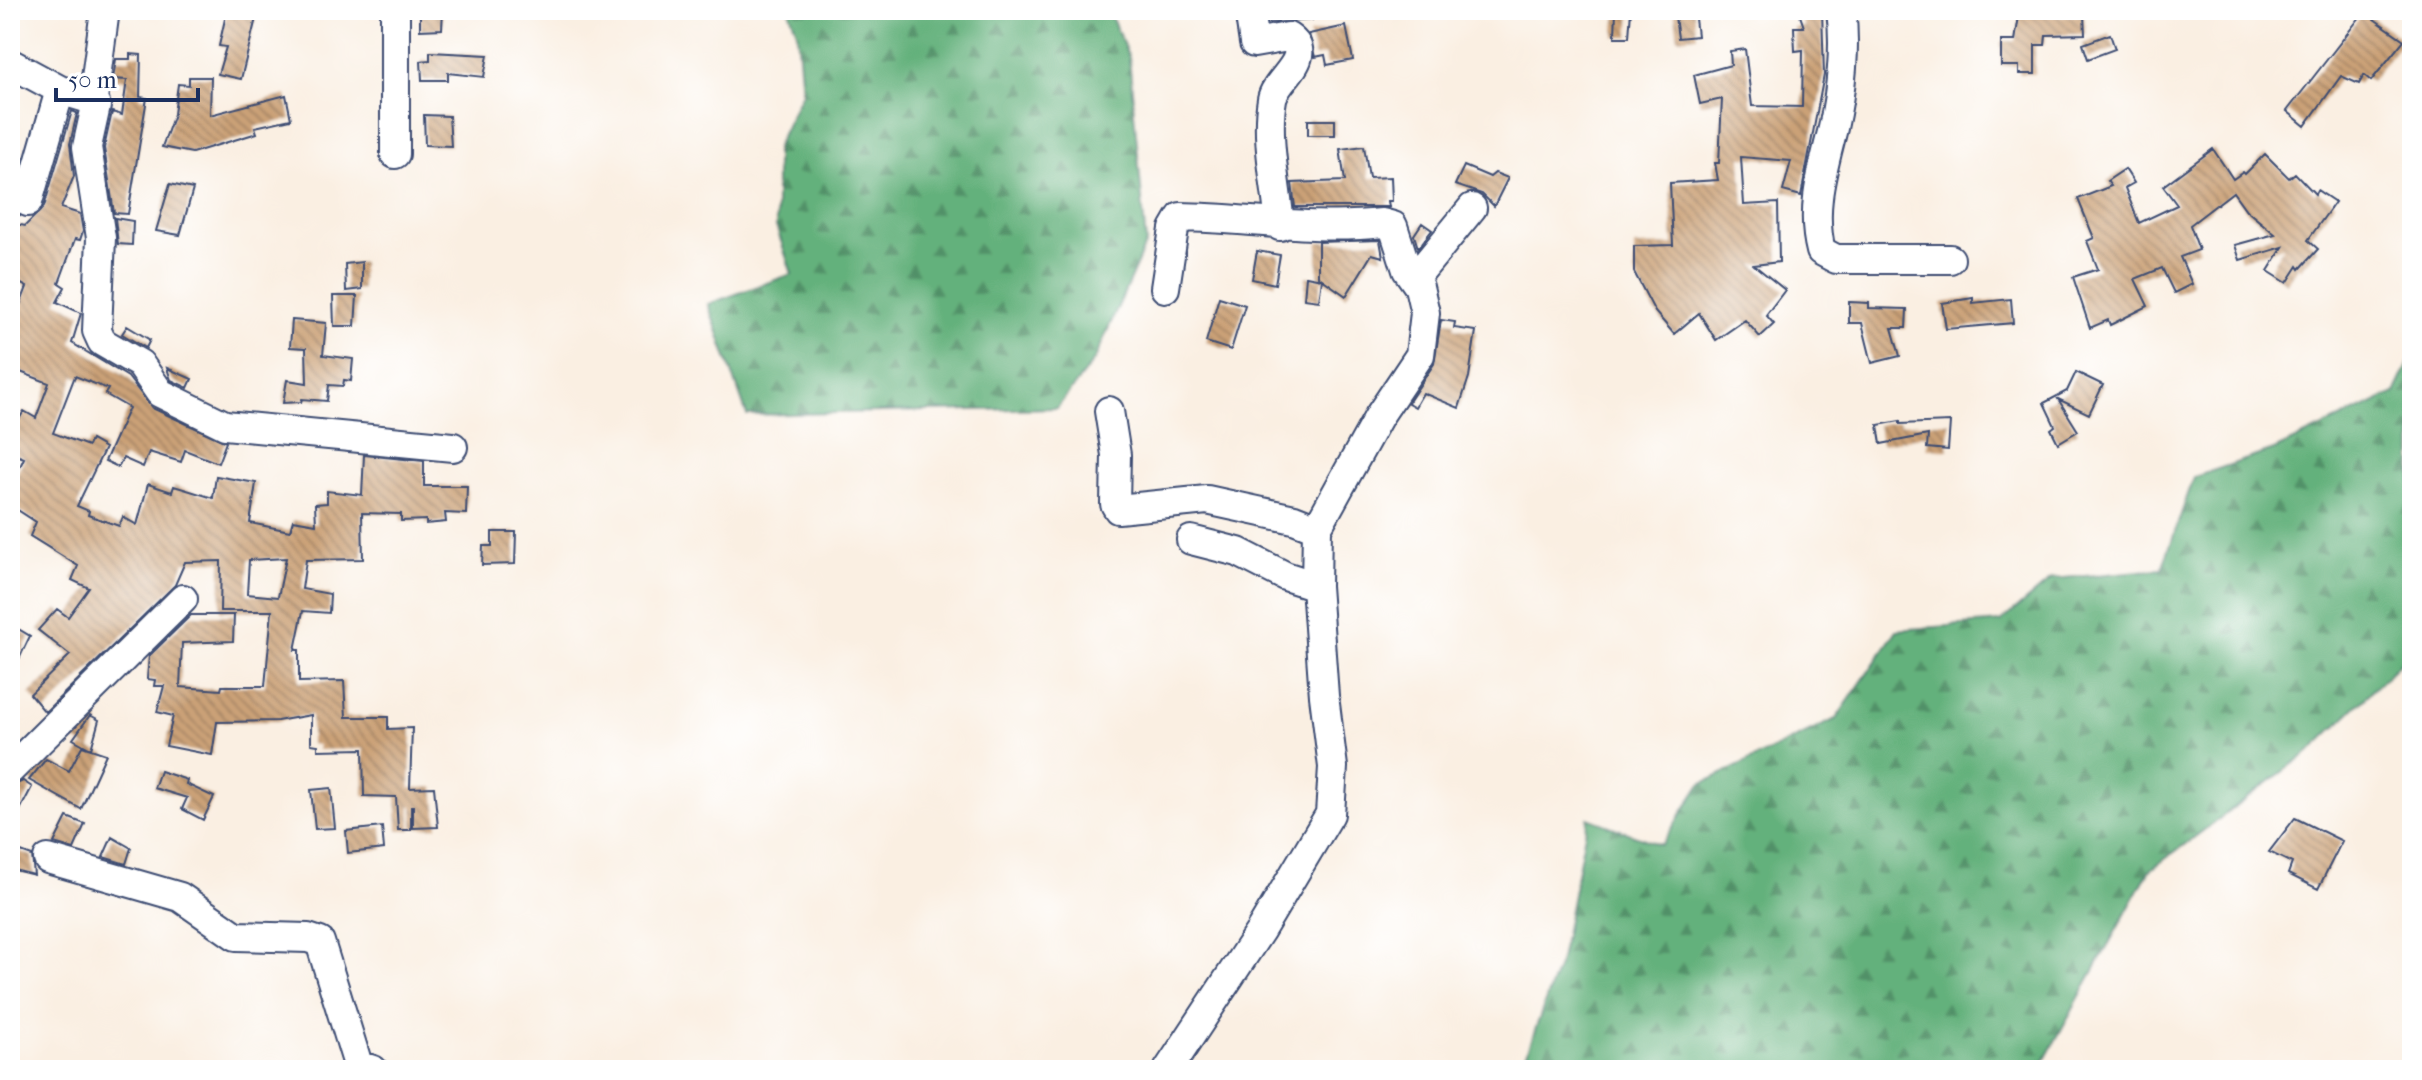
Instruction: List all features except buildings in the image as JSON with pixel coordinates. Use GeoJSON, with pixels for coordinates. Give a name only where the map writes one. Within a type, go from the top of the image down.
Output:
{"type":"FeatureCollection","features":[{"type":"Feature","properties":{"kind":"street"},"geometry":{"type":"LineString","coordinates":[[105,10],[93,100],[96,106],[87,147],[101,238],[97,331],[102,342],[140,364],[160,393],[225,425],[453,447]]}},
{"type":"Feature","properties":{"kind":"street"},"geometry":{"type":"LineString","coordinates":[[395,10],[395,154]]}},
{"type":"Feature","properties":{"kind":"street"},"geometry":{"type":"LineString","coordinates":[[1249,10],[1254,43],[1288,37],[1294,41],[1298,56],[1296,67],[1276,84],[1270,114],[1280,226]]}},
{"type":"Feature","properties":{"kind":"street"},"geometry":{"type":"LineString","coordinates":[[1841,10],[1839,94],[1820,169],[1817,206],[1821,251],[1836,259],[1950,259]]}},
{"type":"Feature","properties":{"kind":"street"},"geometry":{"type":"LineString","coordinates":[[10,63],[60,90],[93,100]]}},
{"type":"Feature","properties":{"kind":"street"},"geometry":{"type":"LineString","coordinates":[[28,202],[60,90]]}},
{"type":"Feature","properties":{"kind":"street"},"geometry":{"type":"LineString","coordinates":[[1414,279],[1472,208]]}},
{"type":"Feature","properties":{"kind":"street"},"geometry":{"type":"LineString","coordinates":[[1165,288],[1174,229],[1181,217],[1235,219],[1280,226],[1382,223],[1393,226],[1425,313],[1420,355],[1379,416],[1317,528],[1316,586],[1333,767],[1330,814],[1268,918],[1168,1070]]}},
{"type":"Feature","properties":{"kind":"street"},"geometry":{"type":"LineString","coordinates":[[1109,411],[1115,435],[1113,485],[1118,509],[1207,500],[1294,519],[1317,528]]}},
{"type":"Feature","properties":{"kind":"street"},"geometry":{"type":"LineString","coordinates":[[1191,540],[1238,552],[1285,576],[1316,586]]}},
{"type":"Feature","properties":{"kind":"street"},"geometry":{"type":"LineString","coordinates":[[10,770],[183,599]]}},
{"type":"Feature","properties":{"kind":"street"},"geometry":{"type":"LineString","coordinates":[[48,859],[180,897],[236,936],[247,940],[308,938],[320,942],[358,1065],[373,1070]]}},
{"type":"Feature","properties":{"kind":"green space"},"geometry":{"type":"Polygon","coordinates":[[[789,10],[1108,10],[1129,57],[1146,243],[1095,359],[1057,408],[747,415],[708,304],[792,274],[776,226],[776,147],[802,92],[797,32],[789,10]]]}},
{"type":"Feature","properties":{"kind":"green space"},"geometry":{"type":"Polygon","coordinates":[[[2412,357],[2412,651],[2313,749],[2149,871],[2039,1070],[1521,1070],[1560,960],[1588,818],[1661,845],[1701,784],[1836,719],[1897,630],[2001,622],[2052,579],[2162,569],[2194,477],[2274,450],[2395,393],[2412,357]]]}}]}
